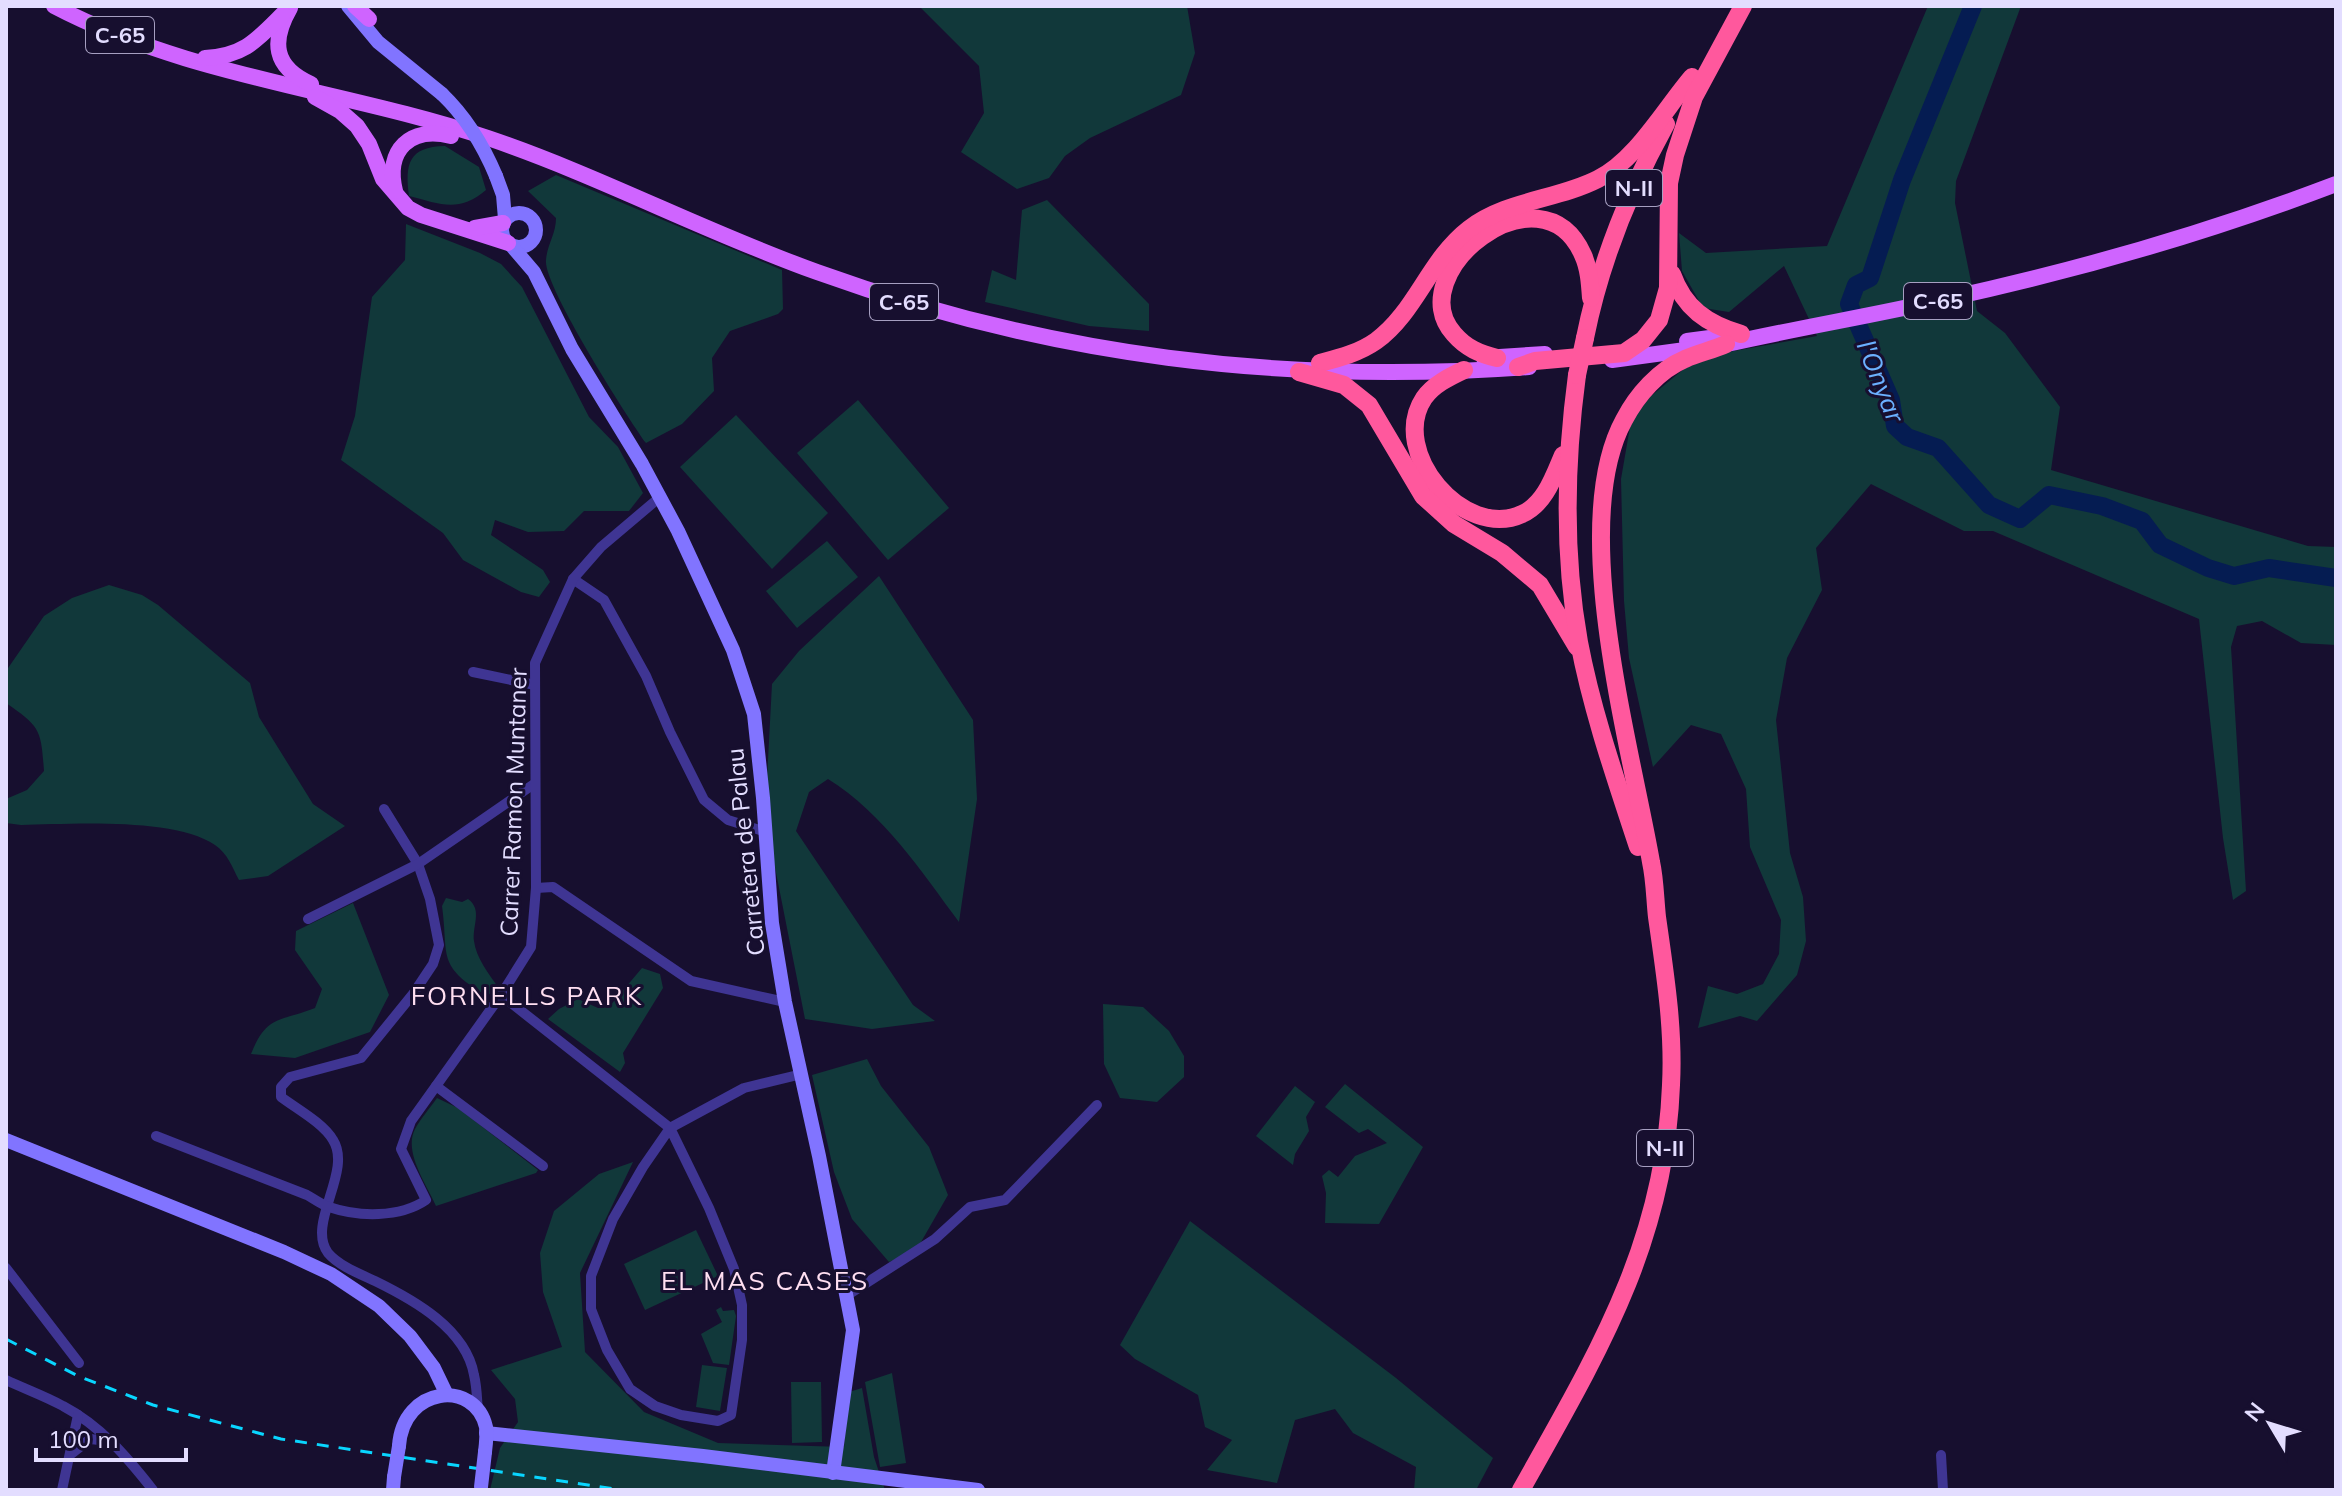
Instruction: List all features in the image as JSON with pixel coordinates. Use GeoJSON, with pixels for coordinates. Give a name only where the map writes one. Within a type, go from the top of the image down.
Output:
{"type":"FeatureCollection","features":[{"type":"Feature","properties":{"kind":"highway","name":"N-II"},"geometry":{"type":"LineString","coordinates":[[1521,1490],[1607,1333],[1632,1274],[1653,1207],[1666,1142],[1671,1085],[1671,1025],[1657,915],[1583,658],[1569,556],[1569,441],[1577,375],[1592,307],[1612,240],[1628,202],[1659,137],[1733,6]]}},
{"type":"Feature","properties":{"kind":"highway"},"geometry":{"type":"LineString","coordinates":[[1518,367],[1535,361],[1624,353],[1648,335],[1659,320],[1667,301],[1669,183],[1682,127],[1694,97],[1743,6]]}},
{"type":"Feature","properties":{"kind":"highway"},"geometry":{"type":"LineString","coordinates":[[1320,363],[1357,351],[1388,332],[1454,242],[1487,217],[1575,190],[1618,167],[1636,149],[1692,77]]}},
{"type":"Feature","properties":{"kind":"highway"},"geometry":{"type":"LineString","coordinates":[[1497,358],[1463,344],[1450,329],[1442,303],[1445,285],[1454,266],[1477,239],[1496,227],[1525,218],[1551,222],[1563,228],[1583,254],[1592,307]]}},
{"type":"Feature","properties":{"kind":"highway"},"geometry":{"type":"LineString","coordinates":[[1669,267],[1680,295],[1691,309],[1734,339]]}},
{"type":"Feature","properties":{"kind":"highway"},"geometry":{"type":"LineString","coordinates":[[1657,915],[1652,866],[1607,621],[1602,546],[1605,484],[1615,439],[1624,419],[1642,394],[1662,373],[1679,362],[1734,339]]}},
{"type":"Feature","properties":{"kind":"highway"},"geometry":{"type":"LineString","coordinates":[[1464,370],[1434,387],[1424,399],[1414,427],[1420,456],[1428,472],[1453,501],[1468,512],[1498,521],[1524,514],[1546,492],[1569,441]]}},
{"type":"Feature","properties":{"kind":"highway"},"geometry":{"type":"LineString","coordinates":[[1299,372],[1344,385],[1369,405],[1423,496],[1454,524],[1502,553],[1540,585],[1583,658]]}},
{"type":"Feature","properties":{"kind":"main road","name":"C-65"},"geometry":{"type":"LineString","coordinates":[[54,6],[121,36],[188,58],[456,128],[554,163],[812,271],[922,308],[1060,341],[1139,354],[1299,372],[1464,370],[1622,359],[1781,332],[1941,301],[2094,263],[2199,232],[2336,184]]}},
{"type":"Feature","properties":{"kind":"main road"},"geometry":{"type":"LineString","coordinates":[[188,58],[225,57],[241,51],[291,7]]}},
{"type":"Feature","properties":{"kind":"main road"},"geometry":{"type":"LineString","coordinates":[[291,7],[278,34],[282,60],[298,78],[341,97]]}},
{"type":"Feature","properties":{"kind":"main road"},"geometry":{"type":"LineString","coordinates":[[281,83],[324,101],[351,121],[365,138],[383,179],[396,197],[416,213],[509,244]]}},
{"type":"Feature","properties":{"kind":"main road"},"geometry":{"type":"LineString","coordinates":[[396,197],[392,174],[396,156],[410,139],[426,133],[435,132],[481,144],[528,161],[554,163]]}},
{"type":"Feature","properties":{"kind":"main road"},"geometry":{"type":"LineString","coordinates":[[466,228],[504,221]]}},
{"type":"Feature","properties":{"kind":"main road","name":"C-65"},"geometry":{"type":"LineString","coordinates":[[1234,364],[1497,358],[1734,339]]}},
{"type":"Feature","properties":{"kind":"street"},"geometry":{"type":"LineString","coordinates":[[348,6],[369,33],[442,94],[467,123],[482,146],[503,195],[502,233],[509,244],[524,246],[535,235],[535,223],[503,195]]}},
{"type":"Feature","properties":{"kind":"street"},"geometry":{"type":"LineString","coordinates":[[361,10],[409,66]]}},
{"type":"Feature","properties":{"kind":"street"},"geometry":{"type":"LineString","coordinates":[[504,221],[513,214],[525,214]]}},
{"type":"Feature","properties":{"kind":"street","name":"Carretera de Palau"},"geometry":{"type":"LineString","coordinates":[[534,272],[535,235]]}},
{"type":"Feature","properties":{"kind":"street","name":"Carretera de Palau"},"geometry":{"type":"LineString","coordinates":[[509,244],[534,272],[567,339],[660,497],[733,650],[750,704],[766,832],[772,923],[785,1002],[853,1330],[833,1473]]}},
{"type":"Feature","properties":{"kind":"street","name":"Carrer Ramon Muntaner"},"geometry":{"type":"LineString","coordinates":[[328,1207],[374,1215],[419,1205],[426,1200],[401,1149],[411,1121],[501,995],[531,947],[536,888],[535,663],[573,579],[601,547],[660,497]]}},
{"type":"Feature","properties":{"kind":"street"},"geometry":{"type":"LineString","coordinates":[[573,579],[604,600],[646,676],[704,800],[728,820],[766,832]]}},
{"type":"Feature","properties":{"kind":"street"},"geometry":{"type":"LineString","coordinates":[[473,672],[535,685]]}},
{"type":"Feature","properties":{"kind":"street"},"geometry":{"type":"LineString","coordinates":[[308,919],[418,864],[534,784]]}},
{"type":"Feature","properties":{"kind":"street"},"geometry":{"type":"LineString","coordinates":[[384,809],[418,864],[430,899],[439,945],[433,964],[361,1058],[290,1077],[281,1087],[281,1097],[334,1141],[339,1158],[323,1230],[323,1242],[331,1256],[421,1308],[446,1327],[463,1347],[474,1372],[478,1412]]}},
{"type":"Feature","properties":{"kind":"street"},"geometry":{"type":"LineString","coordinates":[[536,888],[553,887],[691,981],[785,1002]]}},
{"type":"Feature","properties":{"kind":"street"},"geometry":{"type":"LineString","coordinates":[[501,995],[670,1128],[734,1269],[742,1305],[742,1340],[731,1415],[718,1421],[681,1415],[655,1406],[630,1389],[607,1350],[591,1309],[591,1276],[613,1219],[670,1128],[744,1088],[802,1074]]}},
{"type":"Feature","properties":{"kind":"street"},"geometry":{"type":"LineString","coordinates":[[436,1086],[543,1166]]}},
{"type":"Feature","properties":{"kind":"street"},"geometry":{"type":"LineString","coordinates":[[846,1296],[935,1239],[970,1207],[1005,1200],[1097,1105]]}},
{"type":"Feature","properties":{"kind":"street"},"geometry":{"type":"LineString","coordinates":[[156,1136],[307,1195],[328,1207]]}},
{"type":"Feature","properties":{"kind":"street"},"geometry":{"type":"LineString","coordinates":[[6,1140],[284,1252],[331,1274],[379,1306],[410,1336],[434,1368],[447,1395]]}},
{"type":"Feature","properties":{"kind":"street"},"geometry":{"type":"LineString","coordinates":[[6,1268],[79,1363]]}},
{"type":"Feature","properties":{"kind":"street"},"geometry":{"type":"LineString","coordinates":[[421,1351],[429,1381],[426,1399]]}},
{"type":"Feature","properties":{"kind":"street"},"geometry":{"type":"LineString","coordinates":[[6,1380],[78,1415],[112,1441],[153,1490]]}},
{"type":"Feature","properties":{"kind":"street"},"geometry":{"type":"LineString","coordinates":[[394,1484],[405,1420],[426,1399],[447,1395],[462,1400],[478,1412],[485,1423],[481,1488]]}},
{"type":"Feature","properties":{"kind":"street"},"geometry":{"type":"LineString","coordinates":[[62,1490],[78,1415]]}},
{"type":"Feature","properties":{"kind":"street"},"geometry":{"type":"LineString","coordinates":[[486,1433],[978,1490]]}},
{"type":"Feature","properties":{"kind":"street"},"geometry":{"type":"LineString","coordinates":[[70,1456],[90,1439],[112,1441]]}},
{"type":"Feature","properties":{"kind":"street"},"geometry":{"type":"LineString","coordinates":[[1941,1455],[1943,1490]]}},
{"type":"Feature","properties":{"kind":"green space"},"geometry":{"type":"Polygon","coordinates":[[[919,6],[1187,6],[1195,53],[1181,95],[1090,138],[1065,156],[1049,178],[1017,189],[961,152],[984,113],[979,66],[919,6]]]}},
{"type":"Feature","properties":{"kind":"green space"},"geometry":{"type":"Polygon","coordinates":[[[1928,6],[2021,6],[1956,181],[1955,203],[1977,311],[2005,333],[2060,407],[2051,470],[2308,546],[2336,547],[2336,645],[2301,643],[2262,621],[2237,626],[2231,647],[2246,891],[2233,900],[2223,838],[2199,619],[1993,531],[1964,531],[1871,484],[1816,548],[1822,590],[1787,658],[1776,720],[1790,853],[1803,897],[1806,941],[1797,975],[1757,1021],[1740,1016],[1698,1028],[1708,986],[1737,994],[1763,984],[1779,954],[1781,920],[1750,847],[1746,789],[1721,734],[1691,725],[1653,767],[1629,658],[1624,601],[1621,479],[1631,421],[1651,396],[1685,368],[1728,352],[1817,336],[1784,266],[1729,312],[1703,308],[1682,271],[1679,233],[1706,253],[1827,246],[1928,6]]]}},
{"type":"Feature","properties":{"kind":"green space"},"geometry":{"type":"Polygon","coordinates":[[[445,146],[479,167],[486,190],[467,202],[449,205],[409,196],[408,175],[412,159],[423,150],[445,146]]]}},
{"type":"Feature","properties":{"kind":"green space"},"geometry":{"type":"Polygon","coordinates":[[[556,175],[782,270],[783,309],[778,314],[730,331],[712,358],[714,391],[682,424],[646,443],[571,322],[549,274],[546,260],[556,218],[528,191],[556,175]]]}},
{"type":"Feature","properties":{"kind":"green space"},"geometry":{"type":"Polygon","coordinates":[[[1047,200],[1149,304],[1149,331],[1089,326],[985,302],[992,270],[1016,280],[1022,210],[1047,200]]]}},
{"type":"Feature","properties":{"kind":"green space"},"geometry":{"type":"Polygon","coordinates":[[[406,224],[501,264],[522,287],[589,417],[618,447],[643,493],[629,511],[584,511],[564,531],[528,532],[495,520],[491,535],[543,570],[550,582],[539,597],[521,592],[463,560],[443,533],[341,460],[355,416],[372,297],[405,260],[406,224]]]}},
{"type":"Feature","properties":{"kind":"green space"},"geometry":{"type":"Polygon","coordinates":[[[858,400],[949,508],[888,560],[797,453],[858,400]]]}},
{"type":"Feature","properties":{"kind":"green space"},"geometry":{"type":"Polygon","coordinates":[[[736,415],[828,513],[772,569],[680,467],[736,415]]]}},
{"type":"Feature","properties":{"kind":"green space"},"geometry":{"type":"Polygon","coordinates":[[[827,541],[858,577],[797,628],[766,591],[827,541]]]}},
{"type":"Feature","properties":{"kind":"green space"},"geometry":{"type":"Polygon","coordinates":[[[879,576],[973,720],[977,799],[959,922],[900,844],[867,809],[828,779],[809,792],[796,831],[913,1005],[935,1021],[872,1029],[805,1019],[765,817],[772,684],[799,651],[879,576]]]}},
{"type":"Feature","properties":{"kind":"green space"},"geometry":{"type":"Polygon","coordinates":[[[109,585],[142,595],[158,605],[250,683],[259,717],[313,804],[345,826],[268,876],[239,880],[215,845],[174,830],[121,824],[6,823],[6,799],[27,790],[44,771],[37,731],[33,724],[6,703],[6,671],[44,616],[72,598],[109,585]]]}},
{"type":"Feature","properties":{"kind":"green space"},"geometry":{"type":"Polygon","coordinates":[[[446,898],[462,902],[468,899],[475,908],[477,954],[498,987],[487,996],[459,976],[448,959],[442,906],[446,898]]]}},
{"type":"Feature","properties":{"kind":"green space"},"geometry":{"type":"Polygon","coordinates":[[[353,903],[389,995],[370,1032],[295,1058],[251,1054],[269,1026],[315,1008],[322,989],[295,950],[296,931],[353,903]]]}},
{"type":"Feature","properties":{"kind":"green space"},"geometry":{"type":"Polygon","coordinates":[[[642,968],[660,974],[663,988],[623,1053],[625,1063],[620,1072],[548,1019],[578,999],[598,1008],[609,1007],[642,968]]]}},
{"type":"Feature","properties":{"kind":"green space"},"geometry":{"type":"Polygon","coordinates":[[[1103,1004],[1143,1007],[1169,1031],[1184,1056],[1184,1077],[1157,1102],[1120,1098],[1104,1064],[1103,1004]]]}},
{"type":"Feature","properties":{"kind":"green space"},"geometry":{"type":"Polygon","coordinates":[[[867,1059],[881,1086],[929,1147],[948,1195],[917,1249],[889,1262],[852,1219],[834,1172],[812,1075],[867,1059]]]}},
{"type":"Feature","properties":{"kind":"green space"},"geometry":{"type":"Polygon","coordinates":[[[1345,1084],[1423,1147],[1379,1224],[1325,1223],[1326,1193],[1322,1176],[1329,1170],[1338,1177],[1355,1156],[1387,1143],[1368,1129],[1359,1133],[1325,1107],[1345,1084]]]}},
{"type":"Feature","properties":{"kind":"green space"},"geometry":{"type":"Polygon","coordinates":[[[1295,1086],[1315,1102],[1306,1117],[1309,1131],[1295,1154],[1293,1165],[1256,1136],[1295,1086]]]}},
{"type":"Feature","properties":{"kind":"green space"},"geometry":{"type":"Polygon","coordinates":[[[437,1098],[458,1108],[538,1170],[536,1173],[436,1206],[414,1158],[412,1138],[437,1098]]]}},
{"type":"Feature","properties":{"kind":"green space"},"geometry":{"type":"Polygon","coordinates":[[[633,1162],[580,1273],[585,1352],[644,1412],[718,1443],[844,1447],[849,1392],[862,1388],[874,1457],[885,1490],[490,1490],[500,1448],[518,1422],[515,1399],[491,1370],[562,1347],[543,1292],[540,1253],[554,1211],[599,1174],[633,1162]]]}},
{"type":"Feature","properties":{"kind":"green space"},"geometry":{"type":"Polygon","coordinates":[[[1190,1221],[1396,1378],[1493,1458],[1476,1490],[1414,1490],[1416,1467],[1353,1433],[1335,1409],[1295,1420],[1277,1483],[1207,1470],[1232,1440],[1205,1427],[1198,1395],[1135,1359],[1120,1345],[1190,1221]]]}},
{"type":"Feature","properties":{"kind":"green space"},"geometry":{"type":"Polygon","coordinates":[[[696,1230],[718,1276],[645,1310],[624,1264],[696,1230]]]}},
{"type":"Feature","properties":{"kind":"green space"},"geometry":{"type":"Polygon","coordinates":[[[721,1307],[723,1311],[734,1310],[736,1316],[729,1365],[713,1363],[701,1334],[722,1322],[716,1310],[721,1307]]]}},
{"type":"Feature","properties":{"kind":"green space"},"geometry":{"type":"Polygon","coordinates":[[[702,1365],[727,1368],[720,1411],[696,1407],[702,1365]]]}},
{"type":"Feature","properties":{"kind":"green space"},"geometry":{"type":"Polygon","coordinates":[[[892,1373],[906,1463],[880,1467],[865,1382],[892,1373]]]}},
{"type":"Feature","properties":{"kind":"green space"},"geometry":{"type":"Polygon","coordinates":[[[791,1382],[821,1382],[822,1442],[792,1443],[791,1382]]]}},
{"type":"Feature","properties":{"kind":"waterway","name":"l'Onyar"},"geometry":{"type":"LineString","coordinates":[[1973,6],[1902,180],[1870,278],[1856,285],[1849,304],[1891,400],[1895,426],[1907,437],[1938,448],[1989,505],[2020,519],[2049,495],[2102,506],[2142,521],[2160,545],[2208,568],[2234,576],[2269,568],[2336,578]]}},
{"type":"Feature","properties":{"kind":"railway"},"geometry":{"type":"LineString","coordinates":[[6,1339],[78,1376],[153,1405],[281,1439],[621,1490]]}},
{"type":"Feature","properties":{"kind":"district","name":"FORNELLS PARK"},"geometry":{"type":"Point","coordinates":[527,995]}},
{"type":"Feature","properties":{"kind":"district","name":"EL MAS CASES"},"geometry":{"type":"Point","coordinates":[765,1280]}}]}
